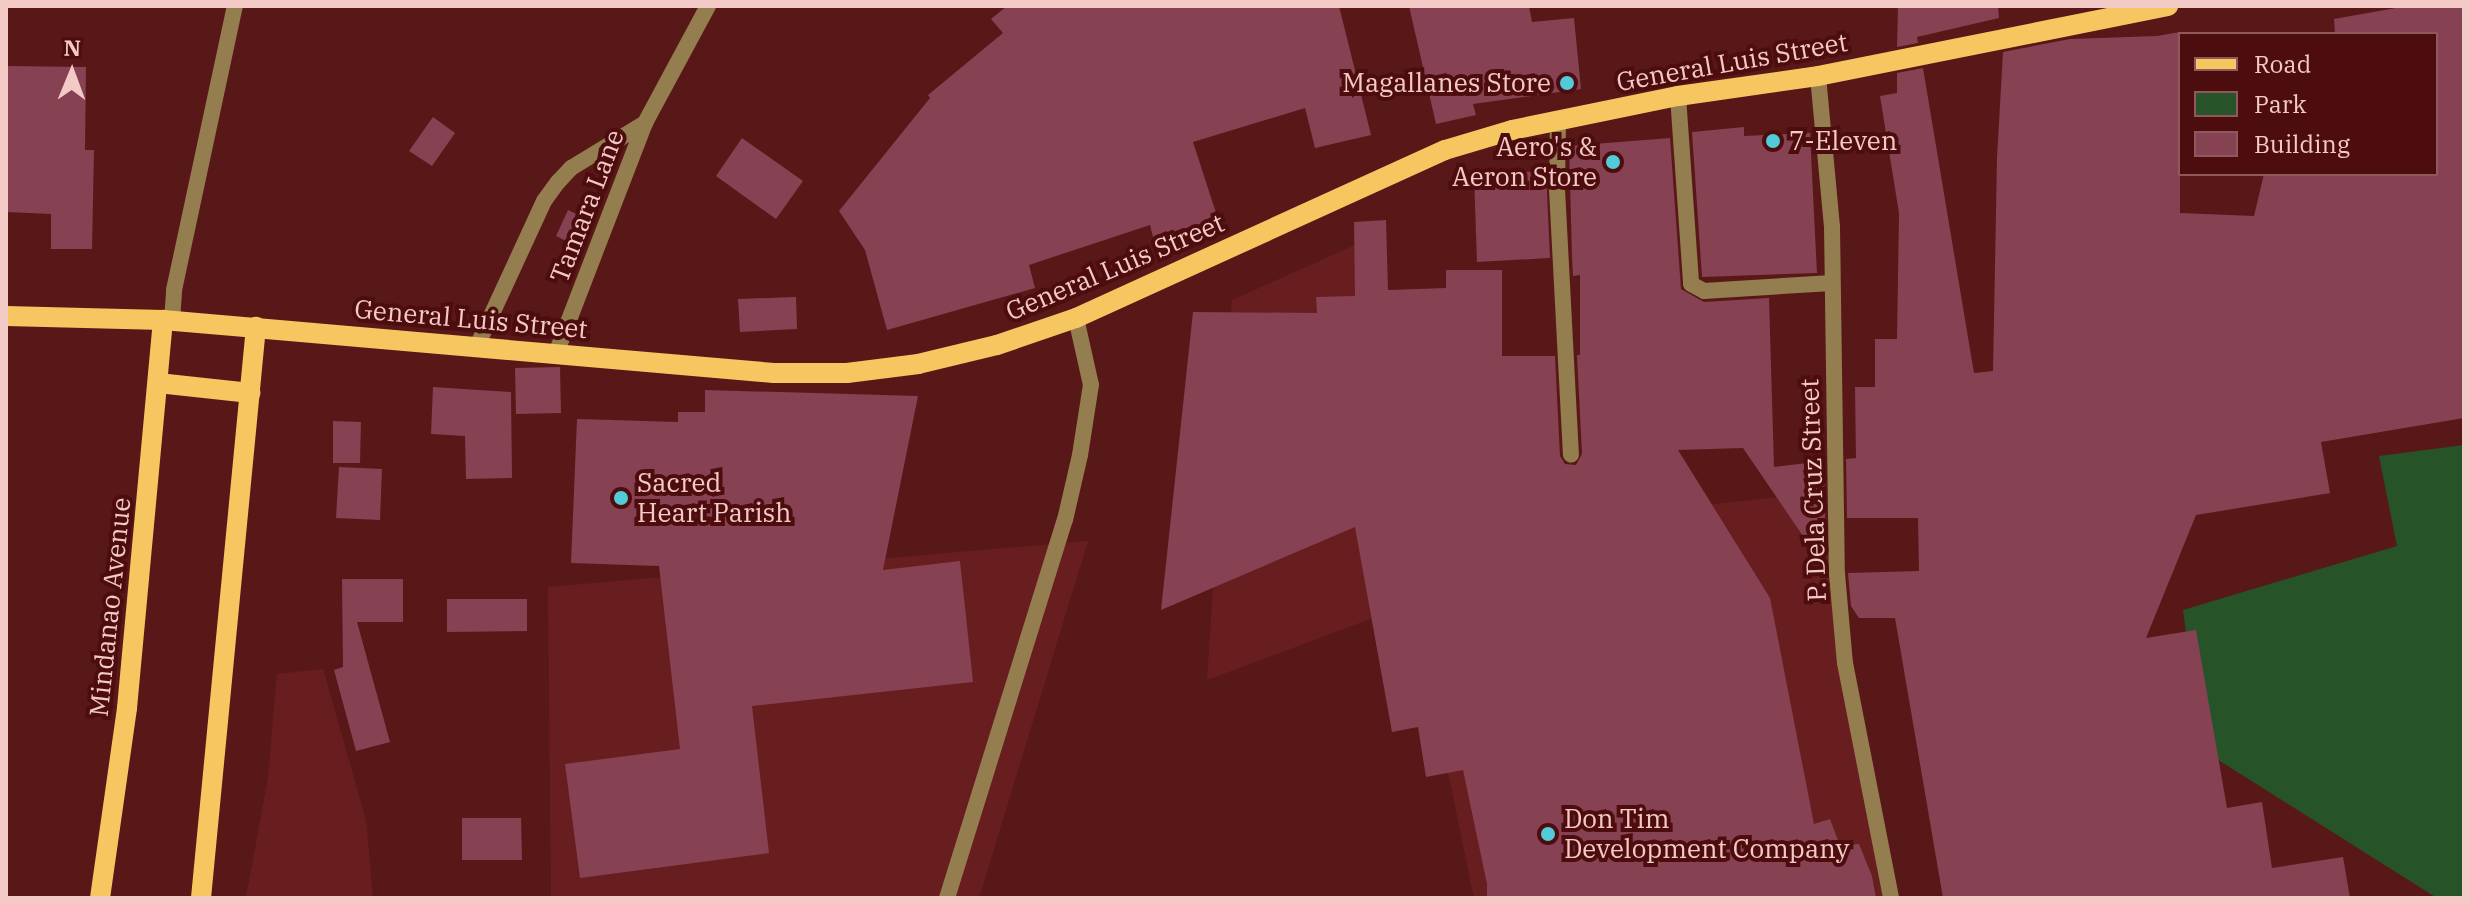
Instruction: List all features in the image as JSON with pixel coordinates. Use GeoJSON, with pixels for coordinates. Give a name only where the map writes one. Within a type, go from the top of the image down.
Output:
{"type":"FeatureCollection","features":[{"type":"Feature","properties":{"kind":"main road","name":"General Luis Street"},"geometry":{"type":"LineString","coordinates":[[6,316],[168,320],[557,351],[679,366],[847,373],[918,364],[997,345],[1076,318],[1445,150],[1558,119],[1678,96],[1818,76],[2168,6]]}},
{"type":"Feature","properties":{"kind":"main road","name":"Mindanao Avenue"},"geometry":{"type":"LineString","coordinates":[[100,898],[127,708],[158,383],[168,320]]}},
{"type":"Feature","properties":{"kind":"main road"},"geometry":{"type":"LineString","coordinates":[[201,898],[256,327]]}},
{"type":"Feature","properties":{"kind":"main road"},"geometry":{"type":"LineString","coordinates":[[158,383],[250,393]]}},
{"type":"Feature","properties":{"kind":"street"},"geometry":{"type":"LineString","coordinates":[[168,320],[235,6]]}},
{"type":"Feature","properties":{"kind":"street","name":"Tamara Lane"},"geometry":{"type":"LineString","coordinates":[[557,351],[645,123],[708,6]]}},
{"type":"Feature","properties":{"kind":"street","name":"P. Dela Cruz Street"},"geometry":{"type":"LineString","coordinates":[[1818,76],[1832,226],[1837,574],[1845,663],[1891,898]]}},
{"type":"Feature","properties":{"kind":"street"},"geometry":{"type":"LineString","coordinates":[[1678,96],[1691,284],[1704,291],[1832,283]]}},
{"type":"Feature","properties":{"kind":"street"},"geometry":{"type":"LineString","coordinates":[[1558,119],[1557,189],[1571,455]]}},
{"type":"Feature","properties":{"kind":"street","name":"Tamara Lane"},"geometry":{"type":"LineString","coordinates":[[478,344],[544,201],[558,182],[571,168],[645,123]]}},
{"type":"Feature","properties":{"kind":"street"},"geometry":{"type":"LineString","coordinates":[[947,898],[1065,520],[1080,455],[1091,385],[1076,318]]}},
{"type":"Feature","properties":{"kind":"shaded area"},"geometry":{"type":"Polygon","coordinates":[[[1373,237],[1379,303],[1508,526],[1817,493],[1888,898],[1474,898],[1413,603],[1207,680],[1232,300],[1373,237]]]}},
{"type":"Feature","properties":{"kind":"shaded area"},"geometry":{"type":"Polygon","coordinates":[[[1088,541],[979,898],[551,898],[548,587],[1088,541]]]}},
{"type":"Feature","properties":{"kind":"shaded area"},"geometry":{"type":"Polygon","coordinates":[[[323,669],[366,820],[373,898],[246,898],[268,778],[277,674],[323,669]]]}},
{"type":"Feature","properties":{"kind":"green space"},"geometry":{"type":"Polygon","coordinates":[[[2464,445],[2464,898],[2437,898],[2201,749],[2183,610],[2397,546],[2379,456],[2464,445]]]}},
{"type":"Feature","properties":{"kind":"building"},"geometry":{"type":"Polygon","coordinates":[[[1007,6],[1339,6],[1371,135],[1315,148],[1305,108],[1193,142],[1218,219],[1153,237],[1150,225],[1029,265],[1035,288],[887,330],[865,250],[839,211],[930,98],[928,95],[1003,33],[991,19],[1007,6]]]}},
{"type":"Feature","properties":{"kind":"building"},"geometry":{"type":"Polygon","coordinates":[[[1409,6],[1529,6],[1532,22],[1574,18],[1581,89],[1473,104],[1476,115],[1436,124],[1409,6]]]}},
{"type":"Feature","properties":{"kind":"building"},"geometry":{"type":"Polygon","coordinates":[[[1898,6],[1998,6],[1999,18],[1917,37],[1918,43],[1897,47],[1898,6]]]}},
{"type":"Feature","properties":{"kind":"building"},"geometry":{"type":"Polygon","coordinates":[[[2407,6],[2464,6],[2464,418],[2321,442],[2330,493],[2196,515],[2146,638],[2196,630],[2227,808],[2262,802],[2272,868],[2343,857],[2350,898],[1943,898],[1895,618],[1859,618],[1851,606],[1848,573],[1919,571],[1918,518],[1847,518],[1846,459],[1856,458],[1855,387],[1875,387],[1875,339],[1897,339],[1899,213],[1880,96],[1897,93],[1897,73],[1923,68],[1974,373],[1993,371],[1997,158],[2003,52],[2070,39],[2178,32],[2180,213],[2254,216],[2264,176],[2438,176],[2438,32],[2335,32],[2334,19],[2407,6]]]}},
{"type":"Feature","properties":{"kind":"building"},"geometry":{"type":"Polygon","coordinates":[[[6,66],[86,67],[85,150],[94,150],[92,249],[51,249],[51,214],[6,212],[6,66]]]}},
{"type":"Feature","properties":{"kind":"building"},"geometry":{"type":"Polygon","coordinates":[[[433,117],[455,133],[432,166],[409,151],[433,117]]]}},
{"type":"Feature","properties":{"kind":"building"},"geometry":{"type":"Polygon","coordinates":[[[1744,127],[1744,136],[1810,133],[1817,273],[1702,277],[1692,132],[1744,127]]]}},
{"type":"Feature","properties":{"kind":"building"},"geometry":{"type":"Polygon","coordinates":[[[742,138],[803,181],[776,219],[716,176],[742,138]]]}},
{"type":"Feature","properties":{"kind":"building"},"geometry":{"type":"Polygon","coordinates":[[[1670,138],[1681,289],[1704,302],[1769,298],[1774,467],[1824,461],[1825,518],[1817,518],[1822,564],[1743,448],[1678,450],[1770,598],[1814,824],[1830,819],[1840,846],[1859,844],[1872,876],[1876,898],[1487,898],[1487,884],[1463,770],[1426,777],[1418,727],[1392,732],[1355,527],[1161,610],[1193,312],[1317,313],[1316,297],[1355,296],[1354,222],[1386,220],[1388,290],[1446,288],[1446,270],[1502,270],[1502,356],[1555,356],[1560,456],[1565,464],[1576,465],[1582,454],[1577,355],[1580,355],[1580,275],[1573,276],[1569,146],[1670,138]]]}},
{"type":"Feature","properties":{"kind":"building"},"geometry":{"type":"Polygon","coordinates":[[[1546,171],[1550,258],[1477,262],[1474,174],[1546,171]]]}},
{"type":"Feature","properties":{"kind":"building"},"geometry":{"type":"Polygon","coordinates":[[[568,210],[593,222],[581,248],[556,236],[568,210]]]}},
{"type":"Feature","properties":{"kind":"building"},"geometry":{"type":"Polygon","coordinates":[[[796,297],[797,329],[740,332],[738,299],[796,297]]]}},
{"type":"Feature","properties":{"kind":"building"},"geometry":{"type":"Polygon","coordinates":[[[560,367],[561,413],[516,414],[515,368],[560,367]]]}},
{"type":"Feature","properties":{"kind":"building"},"geometry":{"type":"Polygon","coordinates":[[[433,387],[511,392],[512,478],[466,479],[465,436],[431,434],[433,387]]]}},
{"type":"Feature","properties":{"kind":"building"},"geometry":{"type":"Polygon","coordinates":[[[705,390],[918,396],[883,570],[960,561],[973,682],[752,706],[769,853],[580,878],[565,764],[680,749],[659,566],[571,563],[577,419],[678,422],[678,412],[705,412],[705,390]]]}},
{"type":"Feature","properties":{"kind":"building"},"geometry":{"type":"Polygon","coordinates":[[[333,421],[361,422],[360,463],[333,463],[333,421]]]}},
{"type":"Feature","properties":{"kind":"building"},"geometry":{"type":"Polygon","coordinates":[[[339,467],[382,469],[380,520],[336,518],[339,467]]]}},
{"type":"Feature","properties":{"kind":"building"},"geometry":{"type":"Polygon","coordinates":[[[342,579],[403,579],[403,622],[357,622],[390,742],[356,751],[334,670],[343,667],[342,579]]]}},
{"type":"Feature","properties":{"kind":"building"},"geometry":{"type":"Polygon","coordinates":[[[447,599],[527,599],[527,631],[447,632],[447,599]]]}},
{"type":"Feature","properties":{"kind":"building"},"geometry":{"type":"Polygon","coordinates":[[[462,818],[521,818],[522,860],[462,860],[462,818]]]}},
{"type":"Feature","properties":{"kind":"place","name":"Magallanes Store"},"geometry":{"type":"Point","coordinates":[1567,83]}},
{"type":"Feature","properties":{"kind":"place","name":"7-Eleven"},"geometry":{"type":"Point","coordinates":[1773,141]}},
{"type":"Feature","properties":{"kind":"place","name":"Aero's & Aeron Store"},"geometry":{"type":"Point","coordinates":[1613,162]}},
{"type":"Feature","properties":{"kind":"place","name":"Sacred Heart Parish"},"geometry":{"type":"Point","coordinates":[621,498]}},
{"type":"Feature","properties":{"kind":"place","name":"Don Tim Development Company"},"geometry":{"type":"Point","coordinates":[1548,834]}}]}
